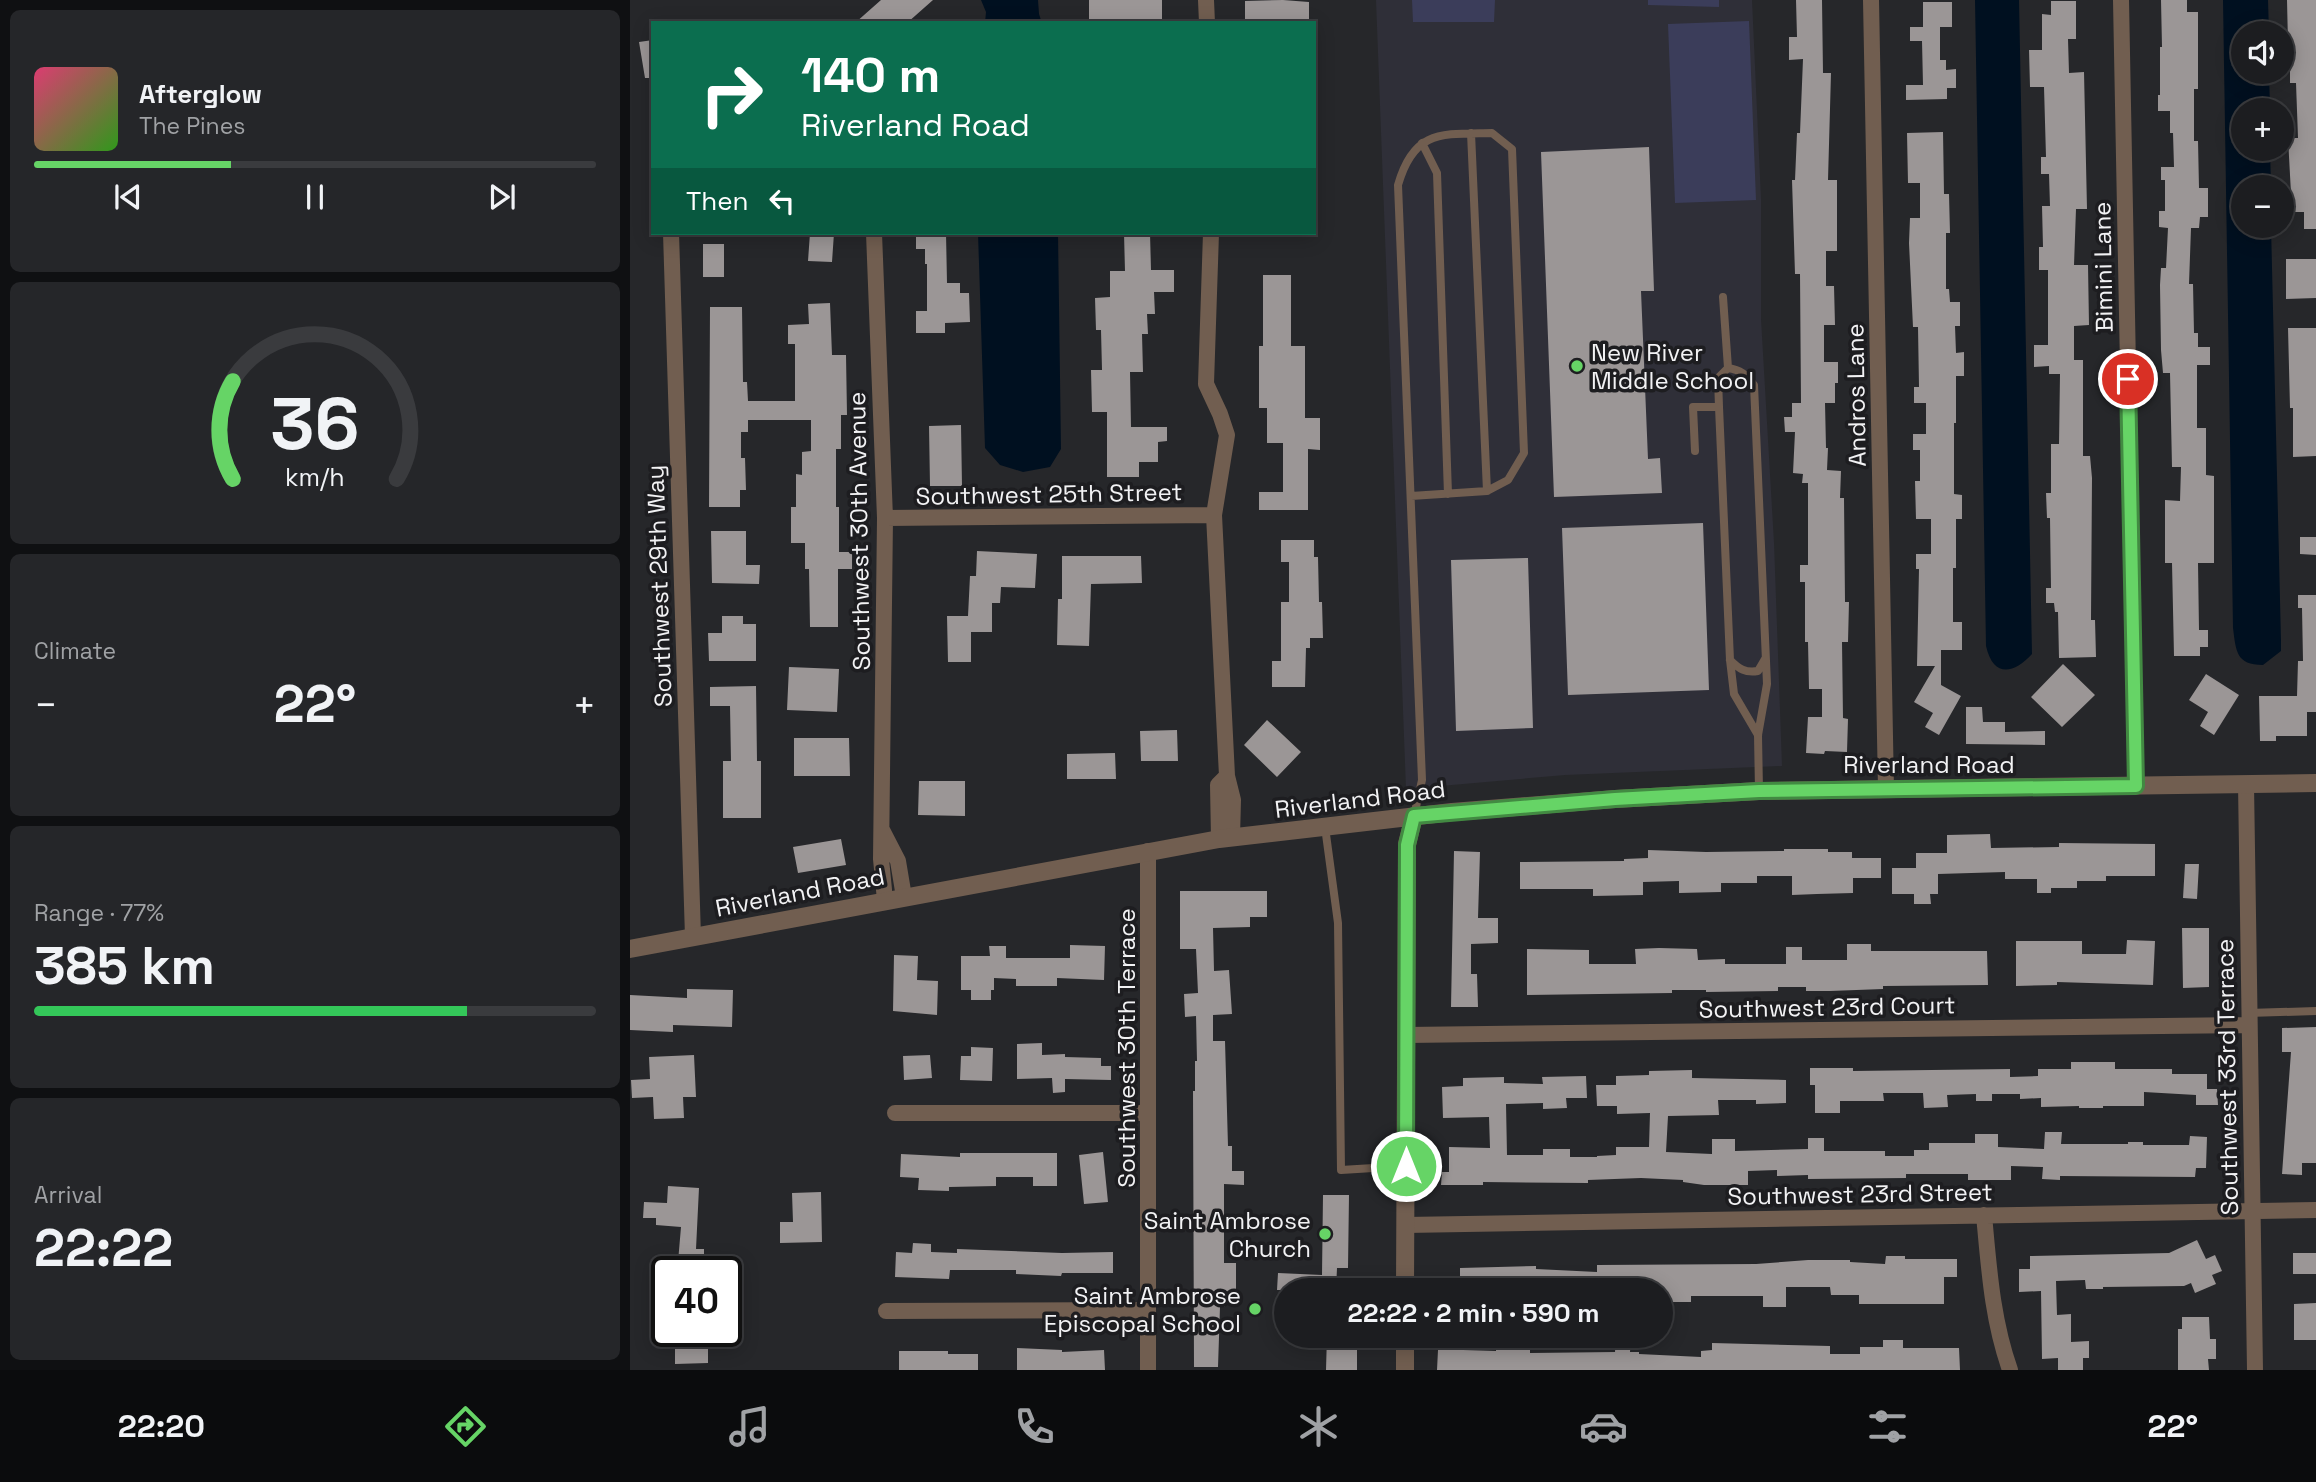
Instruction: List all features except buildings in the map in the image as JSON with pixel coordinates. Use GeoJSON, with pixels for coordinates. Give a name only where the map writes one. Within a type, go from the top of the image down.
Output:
{"type":"FeatureCollection","features":[{"type":"Feature","properties":{"kind":"street"},"geometry":{"type":"LineString","coordinates":[[1206,0],[1207,21]]}},
{"type":"Feature","properties":{"kind":"street","name":"Andros Lane"},"geometry":{"type":"LineString","coordinates":[[1871,0],[1886,789]]}},
{"type":"Feature","properties":{"kind":"street","name":"Bimini Lane"},"geometry":{"type":"LineString","coordinates":[[2121,0],[2136,786]]}},
{"type":"Feature","properties":{"kind":"street","name":"Southwest 29th Way"},"geometry":{"type":"LineString","coordinates":[[671,235],[693,937]]}},
{"type":"Feature","properties":{"kind":"street","name":"Southwest 30th Avenue"},"geometry":{"type":"LineString","coordinates":[[874,235],[885,518],[881,828],[885,900]]}},
{"type":"Feature","properties":{"kind":"street"},"geometry":{"type":"LineString","coordinates":[[1211,235],[1206,384],[1227,435],[1214,515],[1227,776],[1219,785],[1226,838]]}},
{"type":"Feature","properties":{"kind":"street","name":"Southwest 25th Street"},"geometry":{"type":"LineString","coordinates":[[885,518],[1214,515]]}},
{"type":"Feature","properties":{"kind":"street","name":"Riverland Road"},"geometry":{"type":"LineString","coordinates":[[630,949],[1148,851],[1226,838],[1414,816],[1615,799],[1759,791],[2316,783]]}},
{"type":"Feature","properties":{"kind":"street","name":"Southwest 33rd Terrace"},"geometry":{"type":"LineString","coordinates":[[2246,784],[2255,1370]]}},
{"type":"Feature","properties":{"kind":"street"},"geometry":{"type":"LineString","coordinates":[[1405,1278],[1407,845],[1414,816]]}},
{"type":"Feature","properties":{"kind":"street","name":"Southwest 30th Avenue"},"geometry":{"type":"LineString","coordinates":[[881,828],[898,861],[904,897]]}},
{"type":"Feature","properties":{"kind":"street","name":"Southwest 30th Terrace"},"geometry":{"type":"LineString","coordinates":[[1148,851],[1148,1370]]}},
{"type":"Feature","properties":{"kind":"street","name":"Southwest 23rd Court"},"geometry":{"type":"LineString","coordinates":[[1406,1035],[2248,1019]]}},
{"type":"Feature","properties":{"kind":"street"},"geometry":{"type":"LineString","coordinates":[[895,1114],[1148,1113]]}},
{"type":"Feature","properties":{"kind":"street","name":"Southwest 23rd Street"},"geometry":{"type":"LineString","coordinates":[[1405,1225],[2316,1210]]}},
{"type":"Feature","properties":{"kind":"street"},"geometry":{"type":"LineString","coordinates":[[1984,1215],[1992,1301],[2000,1343],[2010,1370]]}},
{"type":"Feature","properties":{"kind":"street"},"geometry":{"type":"LineString","coordinates":[[887,1311],[1148,1310]]}},
{"type":"Feature","properties":{"kind":"street"},"geometry":{"type":"LineString","coordinates":[[1405,1348],[1405,1370]]}},
{"type":"Feature","properties":{"kind":"lane"},"geometry":{"type":"LineString","coordinates":[[1471,133],[1487,491]]}},
{"type":"Feature","properties":{"kind":"lane"},"geometry":{"type":"LineString","coordinates":[[1411,496],[1487,491],[1508,480],[1524,453],[1512,149],[1492,133],[1438,135],[1422,143],[1403,169],[1398,185],[1422,780],[1414,816]]}},
{"type":"Feature","properties":{"kind":"lane"},"geometry":{"type":"LineString","coordinates":[[1422,143],[1437,173],[1448,494]]}},
{"type":"Feature","properties":{"kind":"lane"},"geometry":{"type":"LineString","coordinates":[[1723,297],[1728,368],[1718,378],[1718,407],[1730,660],[1734,694],[1758,735]]}},
{"type":"Feature","properties":{"kind":"lane"},"geometry":{"type":"LineString","coordinates":[[1728,368],[1738,370],[1754,385],[1768,684],[1758,735],[1759,791]]}},
{"type":"Feature","properties":{"kind":"lane"},"geometry":{"type":"LineString","coordinates":[[1695,451],[1693,407],[1718,407]]}},
{"type":"Feature","properties":{"kind":"lane"},"geometry":{"type":"LineString","coordinates":[[1730,660],[1740,670],[1749,672],[1758,671],[1766,658]]}},
{"type":"Feature","properties":{"kind":"lane"},"geometry":{"type":"LineString","coordinates":[[1325,827],[1338,923],[1341,1170],[1406,1166]]}},
{"type":"Feature","properties":{"kind":"lane"},"geometry":{"type":"LineString","coordinates":[[2248,1019],[2316,1011]]}},
{"type":"Feature","properties":{"kind":"shaded area"},"geometry":{"type":"Polygon","coordinates":[[[981,0],[1038,0],[1041,21],[985,21],[986,12],[981,0]]]}},
{"type":"Feature","properties":{"kind":"shaded area","name":"New River Middle School"},"geometry":{"type":"Polygon","coordinates":[[[1376,0],[1752,0],[1761,199],[1761,319],[1774,543],[1782,766],[1565,775],[1406,789],[1376,0]]]}},
{"type":"Feature","properties":{"kind":"shaded area"},"geometry":{"type":"Polygon","coordinates":[[[1412,0],[1495,0],[1494,22],[1413,22],[1412,0]]]}},
{"type":"Feature","properties":{"kind":"shaded area"},"geometry":{"type":"Polygon","coordinates":[[[1648,0],[1719,0],[1719,7],[1648,5],[1648,0]]]}},
{"type":"Feature","properties":{"kind":"shaded area"},"geometry":{"type":"Polygon","coordinates":[[[1975,0],[2019,0],[2032,654],[2018,666],[2004,670],[1993,663],[1986,646],[1975,0]]]}},
{"type":"Feature","properties":{"kind":"shaded area"},"geometry":{"type":"Polygon","coordinates":[[[2223,0],[2268,0],[2269,21],[2231,21],[2231,84],[2269,84],[2270,98],[2231,98],[2231,161],[2270,161],[2271,175],[2231,175],[2231,238],[2271,238],[2281,651],[2263,665],[2247,662],[2239,655],[2233,628],[2223,0]]]}},
{"type":"Feature","properties":{"kind":"shaded area"},"geometry":{"type":"Polygon","coordinates":[[[1749,21],[1756,200],[1675,203],[1668,24],[1749,21]]]}},
{"type":"Feature","properties":{"kind":"shaded area"},"geometry":{"type":"Polygon","coordinates":[[[978,235],[1058,235],[1061,449],[1050,467],[1023,472],[1000,465],[985,448],[978,235]]]}},
{"type":"Feature","properties":{"kind":"place","name":"New River Middle School"},"geometry":{"type":"Point","coordinates":[1577,366]}},
{"type":"Feature","properties":{"kind":"place","name":"Saint Ambrose Church"},"geometry":{"type":"Point","coordinates":[1325,1234]}},
{"type":"Feature","properties":{"kind":"place","name":"Saint Ambrose Episcopal School"},"geometry":{"type":"Point","coordinates":[1255,1309]}},
{"type":"Feature","properties":{"kind":"route"},"geometry":{"type":"LineString","coordinates":[[1406,1166],[1407,845],[1414,816],[1502,807],[1759,791],[2136,786],[2128,379]]}}]}
